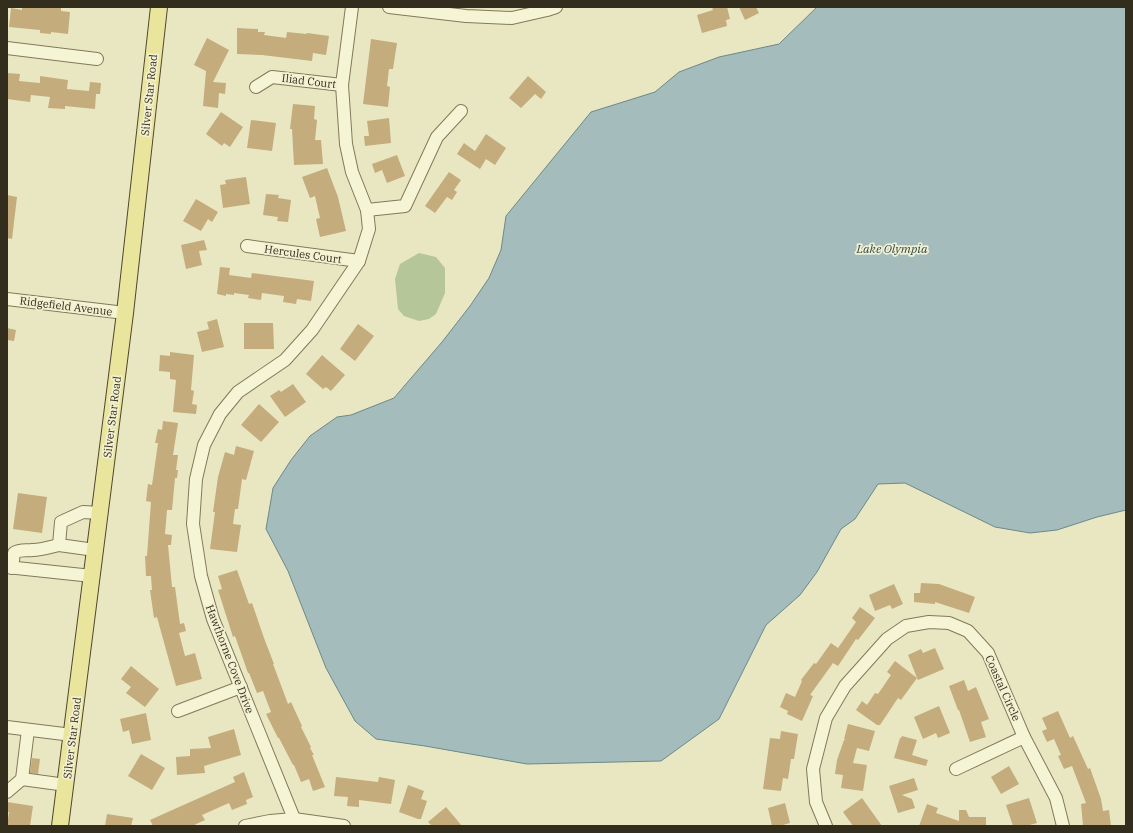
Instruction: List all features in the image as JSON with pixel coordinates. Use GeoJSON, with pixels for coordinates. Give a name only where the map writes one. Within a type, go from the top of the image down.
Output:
{"type":"FeatureCollection","features":[{"type":"Feature","properties":{"kind":"main road","name":"Silver Star Road"},"geometry":{"type":"LineString","coordinates":[[60,826],[125,313],[159,7]]}},
{"type":"Feature","properties":{"kind":"street","name":"Hawthorne Cove Drive"},"geometry":{"type":"LineString","coordinates":[[296,823],[213,618],[201,576],[193,524],[196,479],[204,445],[220,414],[238,392],[285,360],[312,330],[359,261],[369,228],[367,210],[352,172],[346,144],[342,85],[352,7]]}},
{"type":"Feature","properties":{"kind":"street"},"geometry":{"type":"LineString","coordinates":[[389,7],[466,16],[512,18],[556,7]]}},
{"type":"Feature","properties":{"kind":"street"},"geometry":{"type":"LineString","coordinates":[[7,48],[96,59]]}},
{"type":"Feature","properties":{"kind":"street","name":"Iliad Court"},"geometry":{"type":"LineString","coordinates":[[256,87],[272,77],[342,85]]}},
{"type":"Feature","properties":{"kind":"street"},"geometry":{"type":"LineString","coordinates":[[367,210],[405,206],[437,138],[461,111]]}},
{"type":"Feature","properties":{"kind":"street","name":"Hercules Court"},"geometry":{"type":"LineString","coordinates":[[247,246],[359,261]]}},
{"type":"Feature","properties":{"kind":"street","name":"Ridgefield Avenue"},"geometry":{"type":"LineString","coordinates":[[7,299],[125,313]]}},
{"type":"Feature","properties":{"kind":"street"},"geometry":{"type":"LineString","coordinates":[[59,545],[61,522],[83,512],[100,513]]}},
{"type":"Feature","properties":{"kind":"street"},"geometry":{"type":"LineString","coordinates":[[92,576],[9,567],[14,553],[17,551],[48,548],[59,545],[95,550]]}},
{"type":"Feature","properties":{"kind":"street","name":"Coastal Circle"},"geometry":{"type":"LineString","coordinates":[[826,826],[816,802],[813,768],[826,718],[845,686],[887,638],[906,626],[929,622],[949,623],[968,631],[988,653],[1024,737],[1056,798],[1062,826]]}},
{"type":"Feature","properties":{"kind":"street"},"geometry":{"type":"LineString","coordinates":[[178,711],[241,687]]}},
{"type":"Feature","properties":{"kind":"street"},"geometry":{"type":"LineString","coordinates":[[7,728],[72,735]]}},
{"type":"Feature","properties":{"kind":"street"},"geometry":{"type":"LineString","coordinates":[[7,792],[22,779],[28,730]]}},
{"type":"Feature","properties":{"kind":"street"},"geometry":{"type":"LineString","coordinates":[[956,769],[1024,737]]}},
{"type":"Feature","properties":{"kind":"street"},"geometry":{"type":"LineString","coordinates":[[22,779],[66,785]]}},
{"type":"Feature","properties":{"kind":"street"},"geometry":{"type":"LineString","coordinates":[[245,826],[270,821],[344,826]]}},
{"type":"Feature","properties":{"kind":"green space"},"geometry":{"type":"Polygon","coordinates":[[[419,253],[436,257],[445,268],[445,293],[436,314],[429,319],[419,321],[404,316],[398,309],[395,279],[400,264],[419,253]]]}},
{"type":"Feature","properties":{"kind":"water","name":"Lake Olympia"},"geometry":{"type":"Polygon","coordinates":[[[817,7],[1126,7],[1126,510],[1097,517],[1057,530],[1030,533],[995,527],[905,483],[878,484],[855,519],[841,529],[817,572],[800,595],[766,625],[719,719],[661,761],[527,764],[376,739],[355,721],[326,668],[288,571],[266,529],[273,488],[291,460],[310,436],[337,417],[351,415],[394,398],[442,342],[470,306],[489,278],[501,250],[506,216],[591,112],[655,92],[679,72],[719,57],[779,44],[817,7]]]}},
{"type":"Feature","properties":{"kind":"building"},"geometry":{"type":"Polygon","coordinates":[[[22,7],[61,7],[61,11],[70,12],[68,34],[51,32],[51,34],[40,33],[40,30],[9,27],[11,8],[22,10],[22,7]]]}},
{"type":"Feature","properties":{"kind":"building"},"geometry":{"type":"Polygon","coordinates":[[[712,7],[727,7],[730,19],[726,20],[727,26],[702,33],[697,15],[713,10],[712,7]]]}},
{"type":"Feature","properties":{"kind":"building"},"geometry":{"type":"Polygon","coordinates":[[[739,7],[756,7],[759,13],[745,20],[739,7]]]}},
{"type":"Feature","properties":{"kind":"building"},"geometry":{"type":"Polygon","coordinates":[[[237,28],[258,29],[258,32],[265,32],[264,35],[286,38],[287,32],[329,36],[326,55],[313,53],[312,61],[262,55],[237,54],[237,28]]]}},
{"type":"Feature","properties":{"kind":"building"},"geometry":{"type":"Polygon","coordinates":[[[207,38],[229,50],[213,82],[226,83],[225,94],[219,93],[218,108],[203,106],[206,71],[194,65],[207,38]]]}},
{"type":"Feature","properties":{"kind":"building"},"geometry":{"type":"Polygon","coordinates":[[[371,39],[397,43],[393,69],[389,69],[387,86],[390,87],[388,107],[363,104],[371,39]]]}},
{"type":"Feature","properties":{"kind":"building"},"geometry":{"type":"Polygon","coordinates":[[[7,73],[20,74],[19,81],[40,83],[40,76],[68,80],[67,89],[89,91],[90,82],[101,83],[100,94],[96,94],[95,109],[65,106],[65,109],[48,108],[50,97],[31,95],[30,102],[7,99],[7,73]]]}},
{"type":"Feature","properties":{"kind":"building"},"geometry":{"type":"Polygon","coordinates":[[[528,76],[546,92],[541,99],[535,94],[521,108],[509,98],[528,76]]]}},
{"type":"Feature","properties":{"kind":"building"},"geometry":{"type":"Polygon","coordinates":[[[293,104],[315,106],[314,119],[317,120],[315,140],[321,140],[323,164],[294,165],[292,129],[290,129],[293,104]]]}},
{"type":"Feature","properties":{"kind":"building"},"geometry":{"type":"Polygon","coordinates":[[[221,112],[243,127],[230,147],[224,143],[222,146],[206,134],[221,112]]]}},
{"type":"Feature","properties":{"kind":"building"},"geometry":{"type":"Polygon","coordinates":[[[389,118],[391,143],[365,146],[364,136],[369,136],[367,121],[389,118]]]}},
{"type":"Feature","properties":{"kind":"building"},"geometry":{"type":"Polygon","coordinates":[[[251,120],[276,123],[272,151],[247,148],[251,120]]]}},
{"type":"Feature","properties":{"kind":"building"},"geometry":{"type":"Polygon","coordinates":[[[486,134],[506,148],[495,165],[486,159],[480,169],[457,154],[464,143],[475,151],[486,134]]]}},
{"type":"Feature","properties":{"kind":"building"},"geometry":{"type":"Polygon","coordinates":[[[397,155],[405,176],[387,183],[382,170],[375,173],[372,164],[397,155]]]}},
{"type":"Feature","properties":{"kind":"building"},"geometry":{"type":"Polygon","coordinates":[[[327,168],[338,197],[346,231],[320,237],[316,219],[320,218],[315,196],[310,198],[302,177],[327,168]]]}},
{"type":"Feature","properties":{"kind":"building"},"geometry":{"type":"Polygon","coordinates":[[[449,172],[461,180],[454,190],[457,192],[452,200],[447,197],[435,213],[425,206],[449,172]]]}},
{"type":"Feature","properties":{"kind":"building"},"geometry":{"type":"Polygon","coordinates":[[[246,177],[250,204],[223,208],[220,185],[226,184],[225,180],[246,177]]]}},
{"type":"Feature","properties":{"kind":"building"},"geometry":{"type":"Polygon","coordinates":[[[266,194],[279,195],[278,198],[291,200],[288,222],[277,221],[278,217],[263,215],[266,194]]]}},
{"type":"Feature","properties":{"kind":"building"},"geometry":{"type":"Polygon","coordinates":[[[7,195],[17,197],[12,239],[7,238],[7,195]]]}},
{"type":"Feature","properties":{"kind":"building"},"geometry":{"type":"Polygon","coordinates":[[[196,199],[218,212],[212,222],[208,219],[201,231],[183,221],[196,199]]]}},
{"type":"Feature","properties":{"kind":"building"},"geometry":{"type":"Polygon","coordinates":[[[204,240],[207,250],[199,251],[202,265],[186,269],[181,245],[204,240]]]}},
{"type":"Feature","properties":{"kind":"building"},"geometry":{"type":"Polygon","coordinates":[[[220,267],[230,268],[229,275],[251,278],[252,273],[314,281],[311,301],[297,299],[296,304],[283,302],[284,296],[262,293],[261,300],[248,298],[249,295],[234,293],[234,295],[226,294],[226,296],[217,294],[220,267]]]}},
{"type":"Feature","properties":{"kind":"building"},"geometry":{"type":"Polygon","coordinates":[[[217,319],[224,347],[202,352],[197,332],[209,329],[207,322],[217,319]]]}},
{"type":"Feature","properties":{"kind":"building"},"geometry":{"type":"Polygon","coordinates":[[[244,323],[273,323],[274,349],[244,349],[244,323]]]}},
{"type":"Feature","properties":{"kind":"building"},"geometry":{"type":"Polygon","coordinates":[[[358,324],[374,336],[355,361],[340,349],[358,324]]]}},
{"type":"Feature","properties":{"kind":"building"},"geometry":{"type":"Polygon","coordinates":[[[7,328],[16,330],[14,341],[7,340],[7,328]]]}},
{"type":"Feature","properties":{"kind":"building"},"geometry":{"type":"Polygon","coordinates":[[[170,352],[194,355],[191,390],[194,391],[192,404],[197,405],[196,414],[173,412],[176,380],[170,379],[170,372],[159,371],[160,355],[170,356],[170,352]]]}},
{"type":"Feature","properties":{"kind":"building"},"geometry":{"type":"Polygon","coordinates":[[[322,355],[345,375],[331,391],[326,387],[323,389],[306,374],[322,355]]]}},
{"type":"Feature","properties":{"kind":"building"},"geometry":{"type":"Polygon","coordinates":[[[293,384],[306,402],[285,417],[270,396],[279,390],[281,392],[293,384]]]}},
{"type":"Feature","properties":{"kind":"building"},"geometry":{"type":"Polygon","coordinates":[[[259,404],[279,422],[261,442],[241,425],[259,404]]]}},
{"type":"Feature","properties":{"kind":"building"},"geometry":{"type":"Polygon","coordinates":[[[163,421],[178,423],[173,455],[178,455],[176,470],[178,470],[177,478],[175,478],[172,510],[167,510],[165,534],[172,535],[171,545],[168,545],[172,587],[175,587],[180,624],[184,623],[186,631],[179,633],[185,656],[195,653],[202,679],[176,686],[157,617],[154,618],[150,590],[152,590],[151,576],[146,576],[145,556],[147,556],[151,502],[146,501],[148,484],[152,485],[158,443],[155,443],[158,429],[162,430],[163,421]]]}},
{"type":"Feature","properties":{"kind":"building"},"geometry":{"type":"Polygon","coordinates":[[[236,446],[254,451],[246,480],[242,479],[238,509],[235,509],[233,524],[241,525],[237,552],[210,549],[218,477],[225,452],[234,455],[236,446]]]}},
{"type":"Feature","properties":{"kind":"building"},"geometry":{"type":"Polygon","coordinates":[[[18,493],[47,497],[42,533],[13,529],[18,493]]]}},
{"type":"Feature","properties":{"kind":"building"},"geometry":{"type":"Polygon","coordinates":[[[237,570],[249,604],[252,603],[288,704],[291,702],[302,726],[301,727],[311,747],[310,748],[314,755],[312,755],[325,787],[313,791],[309,779],[301,782],[294,765],[266,714],[271,712],[263,691],[257,693],[235,636],[233,637],[218,590],[222,589],[218,576],[237,570]]]}},
{"type":"Feature","properties":{"kind":"building"},"geometry":{"type":"Polygon","coordinates":[[[921,583],[939,584],[975,597],[969,613],[935,602],[935,604],[914,602],[914,593],[920,593],[921,583]]]}},
{"type":"Feature","properties":{"kind":"building"},"geometry":{"type":"Polygon","coordinates":[[[894,584],[903,604],[892,609],[890,605],[875,611],[869,595],[894,584]]]}},
{"type":"Feature","properties":{"kind":"building"},"geometry":{"type":"Polygon","coordinates":[[[860,607],[875,618],[858,640],[856,639],[838,666],[833,663],[810,695],[813,696],[802,721],[787,714],[788,711],[780,707],[786,693],[795,697],[802,681],[801,680],[814,663],[816,664],[831,643],[838,648],[856,622],[852,618],[860,607]]]}},
{"type":"Feature","properties":{"kind":"building"},"geometry":{"type":"Polygon","coordinates":[[[935,648],[944,669],[918,680],[908,655],[921,649],[923,653],[935,648]]]}},
{"type":"Feature","properties":{"kind":"building"},"geometry":{"type":"Polygon","coordinates":[[[895,661],[917,678],[901,700],[898,698],[880,725],[877,725],[856,710],[862,701],[867,705],[875,693],[878,694],[891,675],[887,672],[895,661]]]}},
{"type":"Feature","properties":{"kind":"building"},"geometry":{"type":"Polygon","coordinates":[[[131,666],[159,689],[145,707],[126,693],[131,687],[121,679],[131,666]]]}},
{"type":"Feature","properties":{"kind":"building"},"geometry":{"type":"Polygon","coordinates":[[[964,680],[968,691],[976,687],[989,719],[981,722],[986,737],[970,742],[949,686],[964,680]]]}},
{"type":"Feature","properties":{"kind":"building"},"geometry":{"type":"Polygon","coordinates":[[[939,706],[950,733],[938,738],[936,733],[923,739],[914,717],[939,706]]]}},
{"type":"Feature","properties":{"kind":"building"},"geometry":{"type":"Polygon","coordinates":[[[1058,711],[1070,738],[1073,736],[1088,769],[1090,768],[1101,799],[1103,811],[1109,810],[1111,826],[1083,826],[1081,804],[1086,803],[1072,766],[1064,769],[1058,756],[1061,755],[1054,739],[1047,742],[1042,731],[1047,729],[1042,718],[1058,711]]]}},
{"type":"Feature","properties":{"kind":"building"},"geometry":{"type":"Polygon","coordinates":[[[146,713],[151,740],[132,744],[129,730],[123,732],[120,719],[146,713]]]}},
{"type":"Feature","properties":{"kind":"building"},"geometry":{"type":"Polygon","coordinates":[[[848,724],[875,731],[869,751],[857,748],[853,763],[867,765],[863,791],[841,788],[843,775],[835,774],[837,760],[844,740],[846,740],[844,739],[848,724]]]}},
{"type":"Feature","properties":{"kind":"building"},"geometry":{"type":"Polygon","coordinates":[[[234,729],[241,755],[204,766],[205,773],[177,775],[176,757],[190,756],[190,749],[211,748],[208,737],[234,729]]]}},
{"type":"Feature","properties":{"kind":"building"},"geometry":{"type":"Polygon","coordinates":[[[781,731],[798,734],[794,759],[791,759],[788,779],[783,778],[781,791],[763,789],[770,738],[780,739],[781,731]]]}},
{"type":"Feature","properties":{"kind":"building"},"geometry":{"type":"Polygon","coordinates":[[[902,736],[917,740],[912,755],[928,760],[926,766],[894,758],[902,736]]]}},
{"type":"Feature","properties":{"kind":"building"},"geometry":{"type":"Polygon","coordinates":[[[141,754],[165,768],[152,790],[128,776],[141,754]]]}},
{"type":"Feature","properties":{"kind":"building"},"geometry":{"type":"Polygon","coordinates":[[[32,758],[40,759],[38,774],[30,773],[32,758]]]}},
{"type":"Feature","properties":{"kind":"building"},"geometry":{"type":"Polygon","coordinates":[[[1009,766],[1019,784],[1001,794],[991,777],[1009,766]]]}},
{"type":"Feature","properties":{"kind":"building"},"geometry":{"type":"Polygon","coordinates":[[[244,772],[253,797],[246,800],[247,804],[232,810],[229,803],[202,815],[205,820],[192,826],[153,826],[150,820],[235,782],[233,777],[244,772]]]}},
{"type":"Feature","properties":{"kind":"building"},"geometry":{"type":"Polygon","coordinates":[[[336,777],[378,782],[379,777],[395,780],[391,804],[359,800],[359,807],[347,806],[348,797],[334,796],[336,777]]]}},
{"type":"Feature","properties":{"kind":"building"},"geometry":{"type":"Polygon","coordinates":[[[914,778],[918,790],[902,795],[912,799],[915,808],[898,813],[889,786],[914,778]]]}},
{"type":"Feature","properties":{"kind":"building"},"geometry":{"type":"Polygon","coordinates":[[[408,785],[424,791],[421,799],[427,801],[421,819],[399,812],[408,785]]]}},
{"type":"Feature","properties":{"kind":"building"},"geometry":{"type":"Polygon","coordinates":[[[862,798],[882,826],[853,826],[843,812],[862,798]]]}},
{"type":"Feature","properties":{"kind":"building"},"geometry":{"type":"Polygon","coordinates":[[[1029,798],[1037,823],[1026,826],[1013,826],[1006,805],[1029,798]]]}},
{"type":"Feature","properties":{"kind":"building"},"geometry":{"type":"Polygon","coordinates":[[[7,802],[33,806],[30,826],[7,826],[9,812],[7,812],[7,802]]]}},
{"type":"Feature","properties":{"kind":"building"},"geometry":{"type":"Polygon","coordinates":[[[785,803],[790,823],[772,826],[768,808],[785,803]]]}},
{"type":"Feature","properties":{"kind":"building"},"geometry":{"type":"Polygon","coordinates":[[[927,804],[938,808],[936,813],[959,821],[959,810],[966,810],[969,817],[986,817],[986,826],[919,826],[927,804]]]}},
{"type":"Feature","properties":{"kind":"building"},"geometry":{"type":"Polygon","coordinates":[[[446,807],[462,826],[432,826],[428,822],[446,807]]]}},
{"type":"Feature","properties":{"kind":"building"},"geometry":{"type":"Polygon","coordinates":[[[107,814],[133,818],[131,826],[105,826],[107,814]]]}}]}
